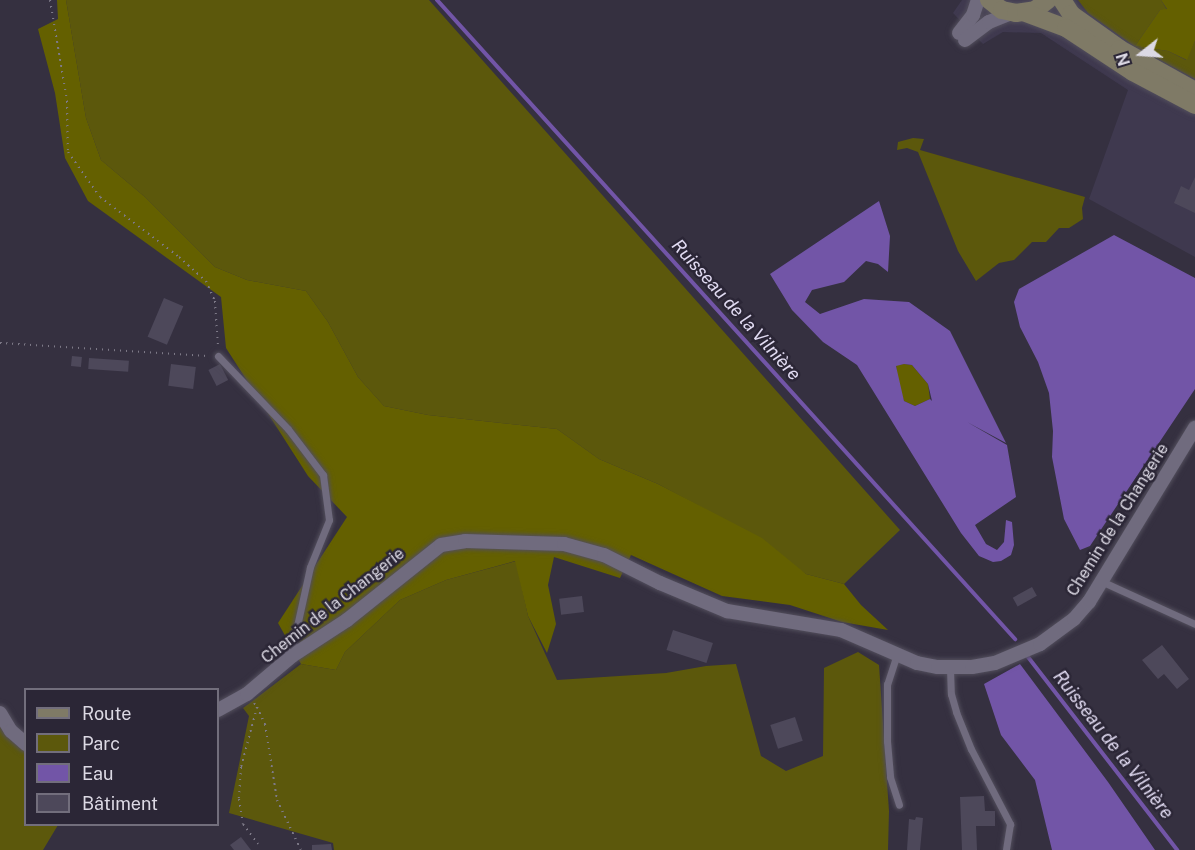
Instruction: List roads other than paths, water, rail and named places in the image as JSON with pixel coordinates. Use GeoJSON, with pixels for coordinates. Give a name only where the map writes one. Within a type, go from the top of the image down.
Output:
{"type":"FeatureCollection","features":[{"type":"Feature","properties":{"kind":"street"},"geometry":{"type":"LineString","coordinates":[[978,0],[962,37],[989,22],[1035,10],[1048,0]]}},
{"type":"Feature","properties":{"kind":"street"},"geometry":{"type":"LineString","coordinates":[[989,0],[998,8],[1066,28],[1133,72],[1195,105]]}},
{"type":"Feature","properties":{"kind":"street"},"geometry":{"type":"LineString","coordinates":[[1062,0],[1071,14],[1120,49],[1195,91]]}},
{"type":"Feature","properties":{"kind":"street","name":"Chemin de la Changerie"},"geometry":{"type":"LineString","coordinates":[[219,709],[247,694],[292,656],[347,620],[441,545],[492,540],[574,546],[604,555],[660,583],[727,611],[841,630],[917,663],[950,669],[995,663],[1040,644],[1074,619],[1103,582],[1195,428]]}},
{"type":"Feature","properties":{"kind":"street"},"geometry":{"type":"LineString","coordinates":[[0,713],[11,731],[24,742]]}},
{"type":"Feature","properties":{"kind":"lane"},"geometry":{"type":"LineString","coordinates":[[218,356],[288,429],[323,475],[329,520],[310,567],[292,656]]}},
{"type":"Feature","properties":{"kind":"lane"},"geometry":{"type":"LineString","coordinates":[[1103,582],[1195,624]]}},
{"type":"Feature","properties":{"kind":"lane"},"geometry":{"type":"LineString","coordinates":[[897,654],[887,684],[887,741],[890,777],[899,805]]}},
{"type":"Feature","properties":{"kind":"lane"},"geometry":{"type":"LineString","coordinates":[[950,669],[951,694],[956,712],[971,749],[1010,824],[1006,850]]}},
{"type":"Feature","properties":{"kind":"water"},"geometry":{"type":"Polygon","coordinates":[[[879,201],[890,236],[888,272],[878,264],[866,261],[844,282],[812,290],[805,302],[820,314],[864,299],[909,302],[950,331],[1006,443],[967,422],[1007,445],[1016,497],[975,525],[986,544],[997,550],[1004,542],[1006,520],[1012,522],[1014,545],[1011,555],[1001,561],[993,562],[979,556],[961,533],[857,365],[823,342],[792,310],[770,274],[879,201]],[[912,365],[896,366],[904,401],[915,406],[930,399],[932,401],[928,384],[912,365]]]}},
{"type":"Feature","properties":{"kind":"water"},"geometry":{"type":"Polygon","coordinates":[[[1114,235],[1195,278],[1195,389],[1090,546],[1080,550],[1064,519],[1052,457],[1053,431],[1049,393],[1038,362],[1020,327],[1014,302],[1019,289],[1114,235]]]}},
{"type":"Feature","properties":{"kind":"water"},"geometry":{"type":"Polygon","coordinates":[[[1020,664],[1108,782],[1155,850],[1052,850],[1035,780],[1001,735],[984,684],[1020,664]]]}},
{"type":"Feature","properties":{"kind":"waterway","name":"Ruisseau de la Vilnière"},"geometry":{"type":"LineString","coordinates":[[437,0],[1015,639]]}},
{"type":"Feature","properties":{"kind":"waterway","name":"Ruisseau de la Vilnière"},"geometry":{"type":"LineString","coordinates":[[1028,657],[1177,850]]}}]}
